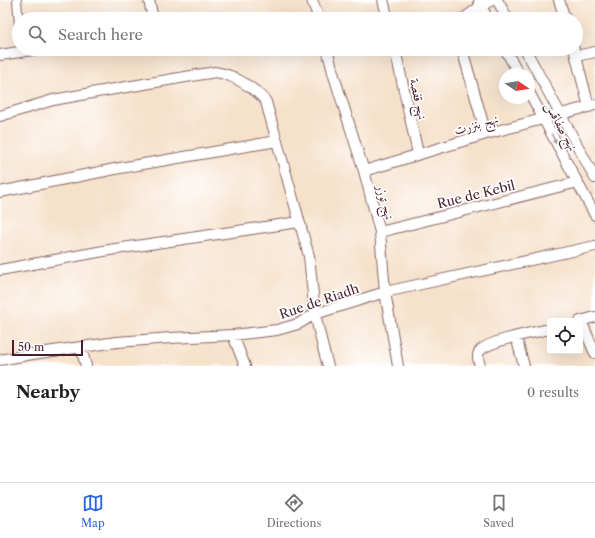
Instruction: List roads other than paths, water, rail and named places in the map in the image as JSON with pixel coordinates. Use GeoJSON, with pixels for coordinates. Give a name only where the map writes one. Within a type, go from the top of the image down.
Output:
{"type":"FeatureCollection","features":[{"type":"Feature","properties":{"kind":"street"},"geometry":{"type":"LineString","coordinates":[[17,0],[18,12]]}},
{"type":"Feature","properties":{"kind":"street"},"geometry":{"type":"LineString","coordinates":[[149,0],[152,12]]}},
{"type":"Feature","properties":{"kind":"street"},"geometry":{"type":"LineString","coordinates":[[312,0],[316,12]]}},
{"type":"Feature","properties":{"kind":"street"},"geometry":{"type":"LineString","coordinates":[[383,0],[386,12]]}},
{"type":"Feature","properties":{"kind":"street"},"geometry":{"type":"LineString","coordinates":[[470,12],[479,3],[492,0]]}},
{"type":"Feature","properties":{"kind":"street"},"geometry":{"type":"LineString","coordinates":[[497,0],[504,12]]}},
{"type":"Feature","properties":{"kind":"street"},"geometry":{"type":"LineString","coordinates":[[559,0],[563,12]]}},
{"type":"Feature","properties":{"kind":"street"},"geometry":{"type":"LineString","coordinates":[[479,3],[484,12]]}},
{"type":"Feature","properties":{"kind":"street"},"geometry":{"type":"LineString","coordinates":[[0,55],[12,52]]}},
{"type":"Feature","properties":{"kind":"street"},"geometry":{"type":"LineString","coordinates":[[583,53],[595,52]]}},
{"type":"Feature","properties":{"kind":"street","name":"نهج توزر"},"geometry":{"type":"LineString","coordinates":[[329,56],[364,171],[380,232],[385,292],[398,366]]}},
{"type":"Feature","properties":{"kind":"street","name":"نهج قفصة"},"geometry":{"type":"LineString","coordinates":[[397,56],[418,154]]}},
{"type":"Feature","properties":{"kind":"street"},"geometry":{"type":"LineString","coordinates":[[464,56],[486,134]]}},
{"type":"Feature","properties":{"kind":"street"},"geometry":{"type":"LineString","coordinates":[[509,56],[516,68]]}},
{"type":"Feature","properties":{"kind":"street","name":"نهج صفاقس"},"geometry":{"type":"LineString","coordinates":[[529,56],[595,178]]}},
{"type":"Feature","properties":{"kind":"street"},"geometry":{"type":"LineString","coordinates":[[576,56],[592,106]]}},
{"type":"Feature","properties":{"kind":"street"},"geometry":{"type":"LineString","coordinates":[[0,116],[52,100],[215,72],[231,76],[256,91],[266,102],[309,256],[315,314],[328,366]]}},
{"type":"Feature","properties":{"kind":"street","name":"نهج صفاقس"},"geometry":{"type":"LineString","coordinates":[[535,102],[595,215]]}},
{"type":"Feature","properties":{"kind":"street","name":"نهج بنزرت"},"geometry":{"type":"LineString","coordinates":[[364,171],[486,134],[592,106]]}},
{"type":"Feature","properties":{"kind":"street"},"geometry":{"type":"LineString","coordinates":[[0,192],[120,168],[277,141]]}},
{"type":"Feature","properties":{"kind":"street","name":"Rue de Kebil"},"geometry":{"type":"LineString","coordinates":[[380,232],[578,182]]}},
{"type":"Feature","properties":{"kind":"street"},"geometry":{"type":"LineString","coordinates":[[0,270],[109,250],[299,222]]}},
{"type":"Feature","properties":{"kind":"street","name":"Rue de Riadh"},"geometry":{"type":"LineString","coordinates":[[0,360],[117,342],[233,335],[277,330],[298,324],[315,314],[385,292],[595,246]]}},
{"type":"Feature","properties":{"kind":"street"},"geometry":{"type":"LineString","coordinates":[[583,321],[595,318]]}},
{"type":"Feature","properties":{"kind":"street"},"geometry":{"type":"LineString","coordinates":[[583,326],[595,353]]}},
{"type":"Feature","properties":{"kind":"street"},"geometry":{"type":"LineString","coordinates":[[480,366],[478,357],[480,351],[487,345],[547,330]]}},
{"type":"Feature","properties":{"kind":"street"},"geometry":{"type":"LineString","coordinates":[[233,335],[245,366]]}},
{"type":"Feature","properties":{"kind":"street"},"geometry":{"type":"LineString","coordinates":[[516,337],[524,366]]}},
{"type":"Feature","properties":{"kind":"street"},"geometry":{"type":"LineString","coordinates":[[81,348],[86,366]]}}]}
